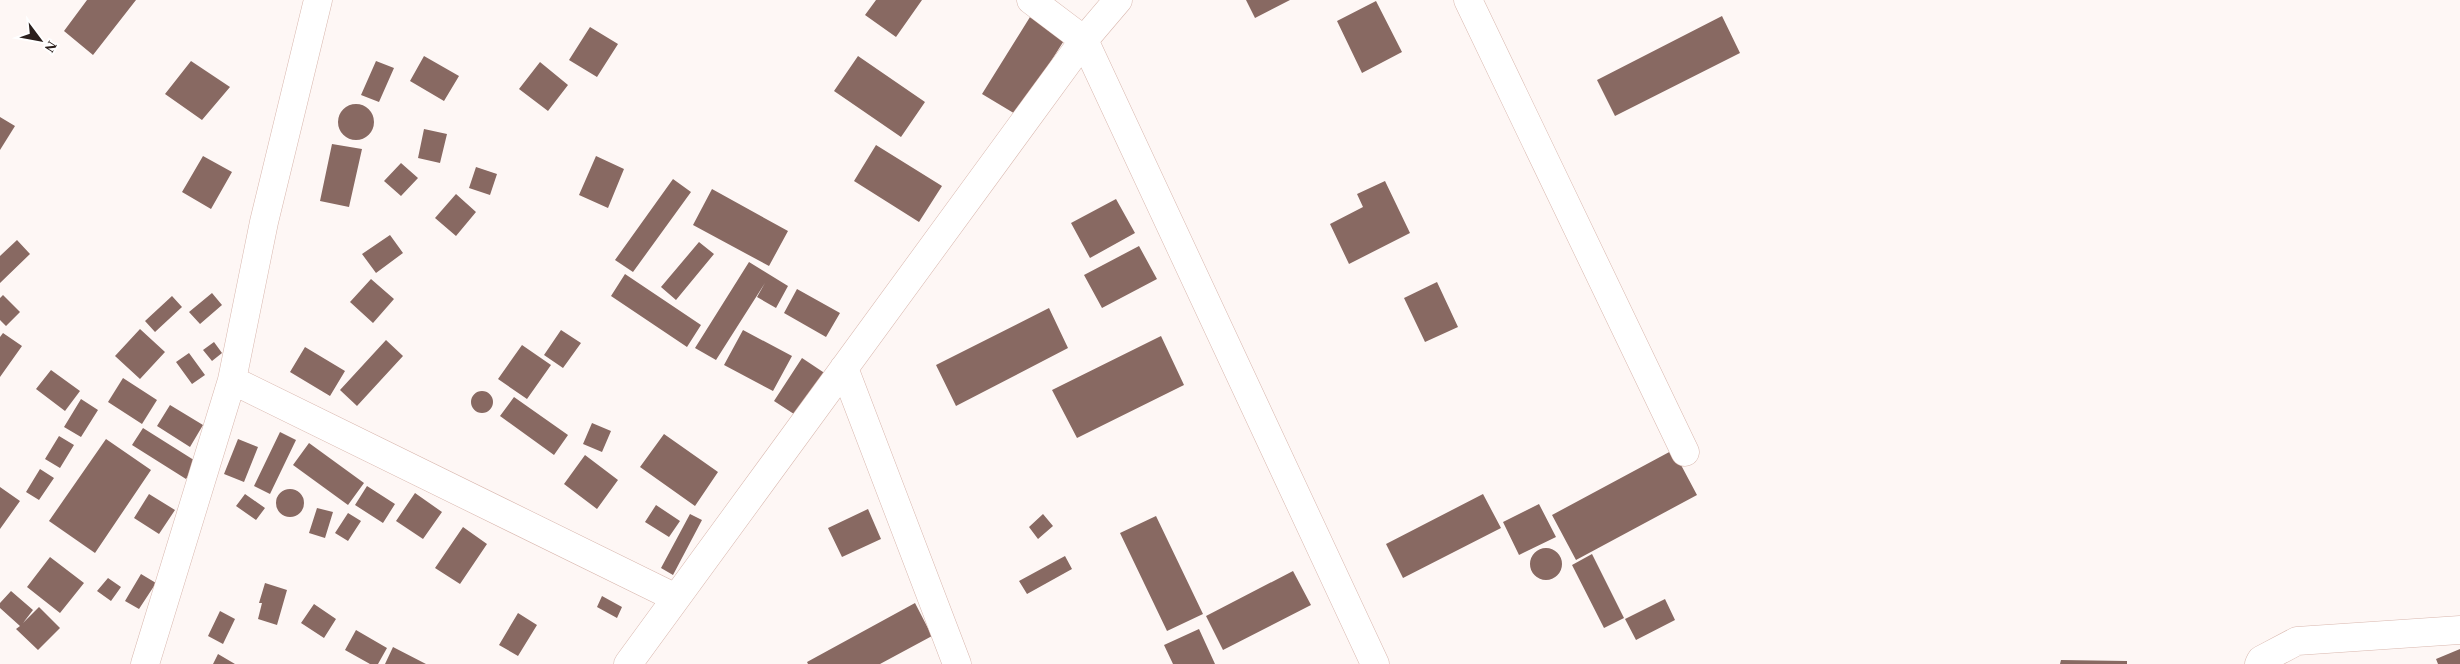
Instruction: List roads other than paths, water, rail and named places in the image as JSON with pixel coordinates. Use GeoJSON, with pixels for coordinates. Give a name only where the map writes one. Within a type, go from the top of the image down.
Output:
{"type":"FeatureCollection","features":[{"type":"Feature","properties":{"kind":"street"},"geometry":{"type":"LineString","coordinates":[[145,664],[232,380],[264,222],[318,0]]}},
{"type":"Feature","properties":{"kind":"street"},"geometry":{"type":"LineString","coordinates":[[1032,0],[1084,40],[1375,664]]}},
{"type":"Feature","properties":{"kind":"street"},"geometry":{"type":"LineString","coordinates":[[628,664],[1084,40],[1118,0]]}},
{"type":"Feature","properties":{"kind":"street"},"geometry":{"type":"LineString","coordinates":[[1468,0],[1684,452]]}},
{"type":"Feature","properties":{"kind":"street"},"geometry":{"type":"LineString","coordinates":[[844,368],[957,664]]}},
{"type":"Feature","properties":{"kind":"street"},"geometry":{"type":"LineString","coordinates":[[232,380],[676,598]]}},
{"type":"Feature","properties":{"kind":"street"},"geometry":{"type":"LineString","coordinates":[[2259,664],[2262,660],[2297,641],[2460,630]]}}]}
